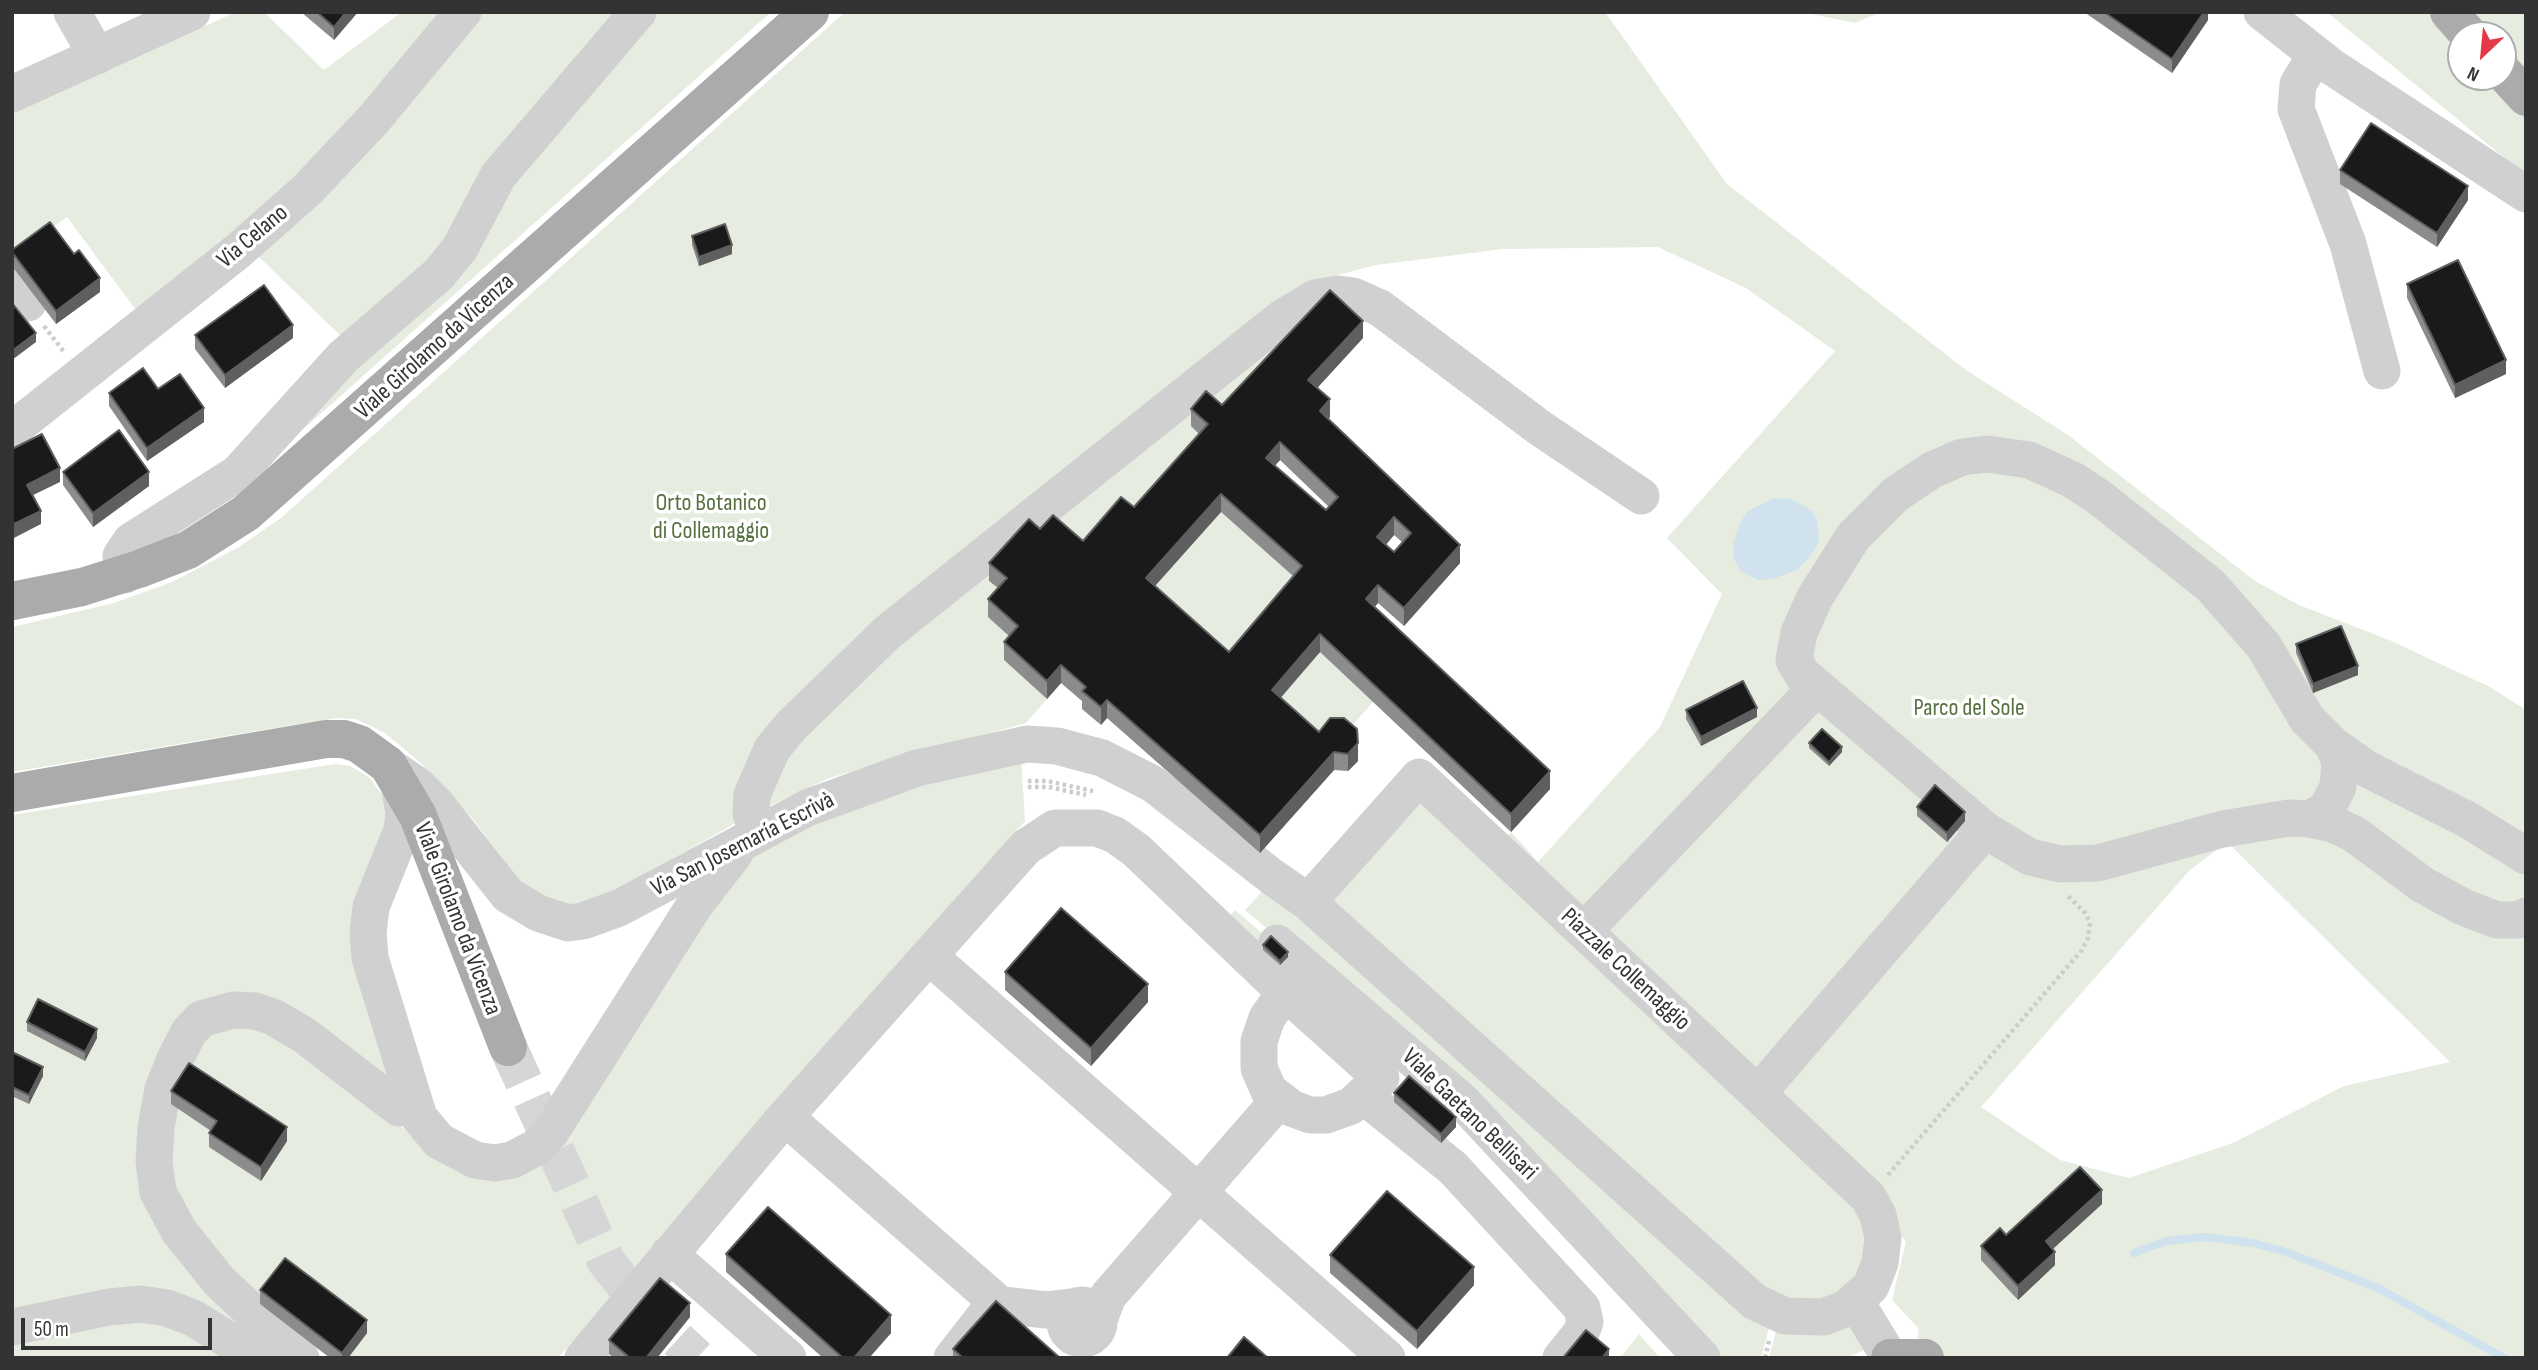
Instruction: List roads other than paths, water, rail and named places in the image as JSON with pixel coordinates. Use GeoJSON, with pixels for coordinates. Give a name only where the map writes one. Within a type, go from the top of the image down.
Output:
{"type":"FeatureCollection","features":[{"type":"Feature","properties":{"kind":"main road","name":"Viale Girolamo da Vicenza"},"geometry":{"type":"LineString","coordinates":[[12,601],[125,575],[188,550],[246,513],[810,12]]}},
{"type":"Feature","properties":{"kind":"main road","name":"Viale Girolamo da Vicenza"},"geometry":{"type":"LineString","coordinates":[[12,793],[332,738],[359,744],[393,772],[439,863],[508,1047]]}},
{"type":"Feature","properties":{"kind":"main road"},"geometry":{"type":"LineString","coordinates":[[1890,1358],[1925,1358]]}},
{"type":"Feature","properties":{"kind":"street"},"geometry":{"type":"LineString","coordinates":[[72,12],[97,56]]}},
{"type":"Feature","properties":{"kind":"street"},"geometry":{"type":"LineString","coordinates":[[12,94],[192,12]]}},
{"type":"Feature","properties":{"kind":"street","name":"Via Celano"},"geometry":{"type":"LineString","coordinates":[[12,430],[238,251],[307,190],[404,84],[463,12]]}},
{"type":"Feature","properties":{"kind":"street"},"geometry":{"type":"LineString","coordinates":[[125,575],[121,555],[131,541],[238,473],[343,357],[445,269],[465,240],[498,176],[638,12]]}},
{"type":"Feature","properties":{"kind":"street"},"geometry":{"type":"LineString","coordinates":[[2262,12],[2316,55],[2526,194]]}},
{"type":"Feature","properties":{"kind":"street"},"geometry":{"type":"LineString","coordinates":[[2316,55],[2298,84],[2296,109],[2348,244],[2382,371]]}},
{"type":"Feature","properties":{"kind":"street"},"geometry":{"type":"LineString","coordinates":[[393,772],[404,812],[402,830],[374,895],[368,933],[373,972],[415,1108],[431,1133],[465,1157],[495,1163],[527,1153],[556,1125],[703,893],[754,834],[752,795],[772,749],[791,726],[888,632],[1282,318],[1315,298],[1338,294],[1353,296],[1380,308],[1529,420],[1641,496]]}},
{"type":"Feature","properties":{"kind":"street"},"geometry":{"type":"LineString","coordinates":[[2327,811],[2341,770],[2337,752],[2307,719],[2263,645],[2210,585],[2130,519],[2073,480],[2040,464],[2003,454],[1962,457],[1932,470],[1880,508],[1853,537],[1814,599],[1796,642],[1795,664],[1817,687],[1985,830],[2014,851],[2050,863],[2077,865],[2108,861],[2223,829],[2327,811],[2354,780],[2380,777]]}},
{"type":"Feature","properties":{"kind":"street"},"geometry":{"type":"LineString","coordinates":[[1584,931],[1817,687]]}},
{"type":"Feature","properties":{"kind":"street","name":"Via San Josemaría Escrivà"},"geometry":{"type":"LineString","coordinates":[[393,772],[417,785],[446,816],[498,886],[531,910],[568,923],[596,917],[632,902],[754,834],[831,798],[918,768],[988,750],[1037,744],[1089,754],[1139,775],[1308,902]]}},
{"type":"Feature","properties":{"kind":"street"},"geometry":{"type":"LineString","coordinates":[[2333,746],[2380,777],[2478,825],[2526,856]]}},
{"type":"Feature","properties":{"kind":"street","name":"Piazzale Collemaggio"},"geometry":{"type":"LineString","coordinates":[[1308,902],[1419,778],[1868,1197],[1878,1215],[1883,1238],[1880,1263],[1871,1286],[1856,1302]]}},
{"type":"Feature","properties":{"kind":"street"},"geometry":{"type":"LineString","coordinates":[[2327,811],[2423,885],[2463,907],[2497,920],[2518,920],[2526,916]]}},
{"type":"Feature","properties":{"kind":"street","name":"Viale Gaetano Bellisari"},"geometry":{"type":"LineString","coordinates":[[583,1358],[785,1117],[1035,839],[1055,828],[1087,826],[1115,835],[1289,967],[1383,1075],[1476,1116],[1702,1358]]}},
{"type":"Feature","properties":{"kind":"street"},"geometry":{"type":"LineString","coordinates":[[1758,1093],[1985,830]]}},
{"type":"Feature","properties":{"kind":"street"},"geometry":{"type":"LineString","coordinates":[[632,902],[649,905],[662,918],[664,940],[655,966]]}},
{"type":"Feature","properties":{"kind":"street"},"geometry":{"type":"LineString","coordinates":[[1308,902],[1755,1302],[1777,1313],[1798,1319],[1824,1317],[1856,1302],[1890,1358]]}},
{"type":"Feature","properties":{"kind":"street"},"geometry":{"type":"LineString","coordinates":[[929,956],[1387,1358]]}},
{"type":"Feature","properties":{"kind":"street"},"geometry":{"type":"LineString","coordinates":[[1289,967],[1267,1018],[1259,1048],[1262,1080],[1279,1100],[1298,1111],[1321,1115],[1339,1112],[1383,1075],[1459,1174],[1582,1308],[1585,1322],[1581,1333],[1561,1358]]}},
{"type":"Feature","properties":{"kind":"street"},"geometry":{"type":"LineString","coordinates":[[301,1358],[219,1281],[179,1231],[158,1192],[154,1161],[158,1109],[175,1059],[189,1032],[201,1018],[233,1010],[255,1011],[273,1017],[304,1035],[399,1108],[415,1108]]}},
{"type":"Feature","properties":{"kind":"street"},"geometry":{"type":"LineString","coordinates":[[785,1117],[998,1303],[1095,1319],[1279,1100]]}},
{"type":"Feature","properties":{"kind":"street"},"geometry":{"type":"LineString","coordinates":[[669,1254],[788,1358]]}},
{"type":"Feature","properties":{"kind":"street"},"geometry":{"type":"LineString","coordinates":[[952,1358],[990,1307],[998,1303]]}},
{"type":"Feature","properties":{"kind":"street"},"geometry":{"type":"LineString","coordinates":[[12,1327],[109,1307],[141,1304],[167,1308],[193,1318],[258,1358]]}},
{"type":"Feature","properties":{"kind":"water"},"geometry":{"type":"Polygon","coordinates":[[[1774,498],[1791,499],[1811,510],[1817,520],[1819,540],[1811,556],[1795,571],[1772,579],[1758,580],[1741,571],[1734,559],[1733,545],[1740,523],[1748,511],[1774,498]]]}},
{"type":"Feature","properties":{"kind":"waterway"},"geometry":{"type":"LineString","coordinates":[[2134,1253],[2166,1241],[2206,1237],[2253,1243],[2286,1252],[2378,1288],[2504,1358]]}},
{"type":"Feature","properties":{"kind":"tunnel"},"geometry":{"type":"LineString","coordinates":[[508,1047],[606,1261],[642,1307],[697,1358]]}},
{"type":"Feature","properties":{"kind":"park label","name":"Orto Botanico di Collemaggio"},"geometry":{"type":"Point","coordinates":[711,518]}},
{"type":"Feature","properties":{"kind":"park label","name":"Parco del Sole"},"geometry":{"type":"Point","coordinates":[1969,709]}}]}
